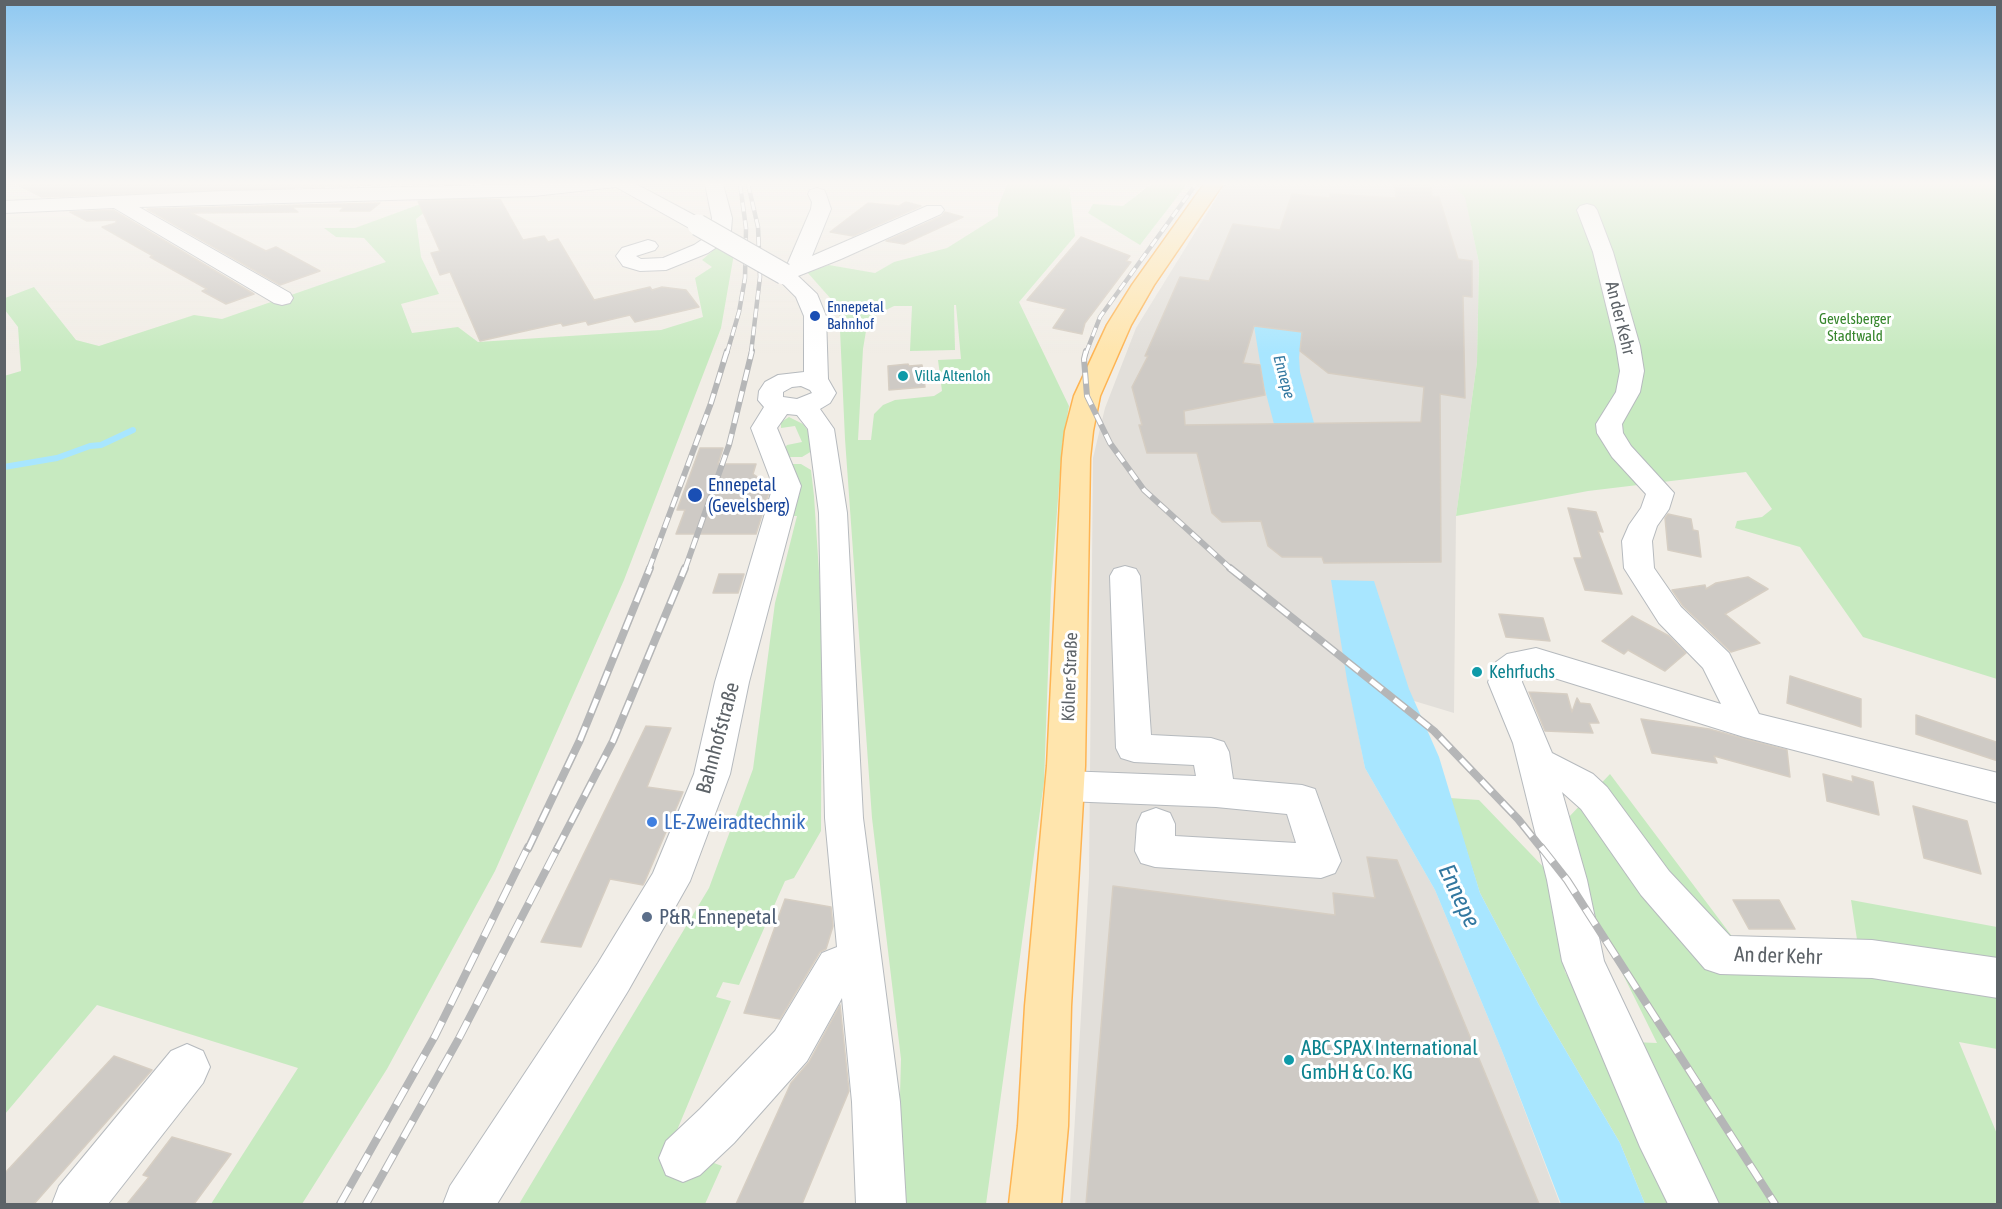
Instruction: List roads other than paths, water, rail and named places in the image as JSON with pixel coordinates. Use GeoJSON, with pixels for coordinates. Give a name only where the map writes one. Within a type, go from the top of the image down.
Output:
{"type":"FeatureCollection","features":[{"type":"Feature","properties":{"kind":"main road","name":"Kölner Straße"},"geometry":{"type":"LineString","coordinates":[[1035,1204],[1043,1126],[1048,1006],[1065,786],[1071,667],[1076,458],[1086,400],[1119,324],[1174,240]]}},
{"type":"Feature","properties":{"kind":"street"},"geometry":{"type":"LineString","coordinates":[[184,240],[282,298]]}},
{"type":"Feature","properties":{"kind":"street"},"geometry":{"type":"LineString","coordinates":[[648,246],[629,252],[626,256],[630,262],[640,264],[666,264],[701,249],[713,240]]}},
{"type":"Feature","properties":{"kind":"street","name":"Bahnhofstraße"},"geometry":{"type":"LineString","coordinates":[[468,1204],[613,977],[670,881],[712,774],[732,682],[787,486],[764,428],[769,417],[803,395],[800,365],[806,294],[790,272],[728,240]]}},
{"type":"Feature","properties":{"kind":"street"},"geometry":{"type":"LineString","coordinates":[[790,272],[806,240]]}},
{"type":"Feature","properties":{"kind":"street"},"geometry":{"type":"LineString","coordinates":[[790,272],[863,240]]}},
{"type":"Feature","properties":{"kind":"street","name":"An der Kehr"},"geometry":{"type":"LineString","coordinates":[[1599,240],[1628,346],[1632,371],[1628,392],[1609,424],[1610,433],[1621,451],[1660,493],[1655,509],[1643,525],[1637,541],[1639,568],[1670,615],[1717,662],[1739,706],[1744,723]]}},
{"type":"Feature","properties":{"kind":"street"},"geometry":{"type":"LineString","coordinates":[[803,395],[821,429],[830,483],[844,818],[876,1102],[881,1204]]}},
{"type":"Feature","properties":{"kind":"street"},"geometry":{"type":"LineString","coordinates":[[1125,576],[1134,748],[1211,752],[1216,792]]}},
{"type":"Feature","properties":{"kind":"street"},"geometry":{"type":"LineString","coordinates":[[1694,1204],[1657,1130],[1583,961],[1567,880],[1531,743],[1505,682],[1508,670],[1519,662],[1548,663],[1744,723],[1998,788]]}},
{"type":"Feature","properties":{"kind":"street","name":"An der Kehr"},"geometry":{"type":"LineString","coordinates":[[1535,762],[1572,779],[1594,798],[1655,883],[1720,955],[1872,959],[1998,978]]}},
{"type":"Feature","properties":{"kind":"street"},"geometry":{"type":"LineString","coordinates":[[1065,786],[1216,792],[1302,800],[1321,861],[1155,851],[1156,824]]}},
{"type":"Feature","properties":{"kind":"street"},"geometry":{"type":"LineString","coordinates":[[683,1158],[717,1126],[791,1046],[837,967],[859,962]]}},
{"type":"Feature","properties":{"kind":"street"},"geometry":{"type":"LineString","coordinates":[[77,1204],[187,1067]]}},
{"type":"Feature","properties":{"kind":"water","name":"Ennepe"},"geometry":{"type":"Polygon","coordinates":[[[1254,326],[1302,332],[1300,372],[1314,423],[1274,424],[1264,386],[1254,326]]]}},
{"type":"Feature","properties":{"kind":"water","name":"Ennepe"},"geometry":{"type":"Polygon","coordinates":[[[1331,580],[1374,581],[1409,689],[1439,757],[1480,893],[1539,1005],[1620,1143],[1645,1204],[1561,1204],[1502,1051],[1435,890],[1365,768],[1347,680],[1331,580]]]}},
{"type":"Feature","properties":{"kind":"waterway"},"geometry":{"type":"LineString","coordinates":[[4,467],[57,458],[90,446],[101,445],[133,430]]}},
{"type":"Feature","properties":{"kind":"railway"},"geometry":{"type":"LineString","coordinates":[[727,353],[739,312],[745,278],[746,240]]}},
{"type":"Feature","properties":{"kind":"railway"},"geometry":{"type":"LineString","coordinates":[[751,353],[760,277],[759,240]]}},
{"type":"Feature","properties":{"kind":"railway"},"geometry":{"type":"LineString","coordinates":[[1086,353],[1100,317],[1155,240]]}},
{"type":"Feature","properties":{"kind":"railway"},"geometry":{"type":"LineString","coordinates":[[649,569],[711,403],[727,351]]}},
{"type":"Feature","properties":{"kind":"railway"},"geometry":{"type":"LineString","coordinates":[[685,569],[729,445],[752,351]]}},
{"type":"Feature","properties":{"kind":"railway"},"geometry":{"type":"LineString","coordinates":[[1086,351],[1084,359],[1087,396],[1110,443],[1144,490],[1231,569]]}},
{"type":"Feature","properties":{"kind":"railway"},"geometry":{"type":"LineString","coordinates":[[528,849],[580,740],[650,568]]}},
{"type":"Feature","properties":{"kind":"railway"},"geometry":{"type":"LineString","coordinates":[[557,849],[613,741],[685,568]]}},
{"type":"Feature","properties":{"kind":"railway"},"geometry":{"type":"LineString","coordinates":[[1230,568],[1434,731],[1518,819],[1542,849]]}},
{"type":"Feature","properties":{"kind":"railway"},"geometry":{"type":"LineString","coordinates":[[340,1204],[435,1036],[528,847]]}},
{"type":"Feature","properties":{"kind":"railway"},"geometry":{"type":"LineString","coordinates":[[366,1204],[458,1040],[558,847]]}},
{"type":"Feature","properties":{"kind":"railway"},"geometry":{"type":"LineString","coordinates":[[1541,847],[1567,880],[1775,1204]]}},
{"type":"Feature","properties":{"kind":"place","name":"Ennepetal Bahnhof"},"geometry":{"type":"Point","coordinates":[815,316]}},
{"type":"Feature","properties":{"kind":"place","name":"Villa Altenloh"},"geometry":{"type":"Point","coordinates":[903,376]}},
{"type":"Feature","properties":{"kind":"place","name":"Ennepetal (Gevelsberg)"},"geometry":{"type":"Point","coordinates":[695,495]}},
{"type":"Feature","properties":{"kind":"place","name":"Kehrfuchs"},"geometry":{"type":"Point","coordinates":[1477,672]}},
{"type":"Feature","properties":{"kind":"place","name":"LE-Zweiradtechnik"},"geometry":{"type":"Point","coordinates":[652,822]}},
{"type":"Feature","properties":{"kind":"place","name":"P&R, Ennepetal"},"geometry":{"type":"Point","coordinates":[647,917]}},
{"type":"Feature","properties":{"kind":"place","name":"ABC SPAX International GmbH & Co. KG"},"geometry":{"type":"Point","coordinates":[1289,1060]}},
{"type":"Feature","properties":{"kind":"park label","name":"Gevelsberger Stadtwald"},"geometry":{"type":"Point","coordinates":[1855,328]}}]}
